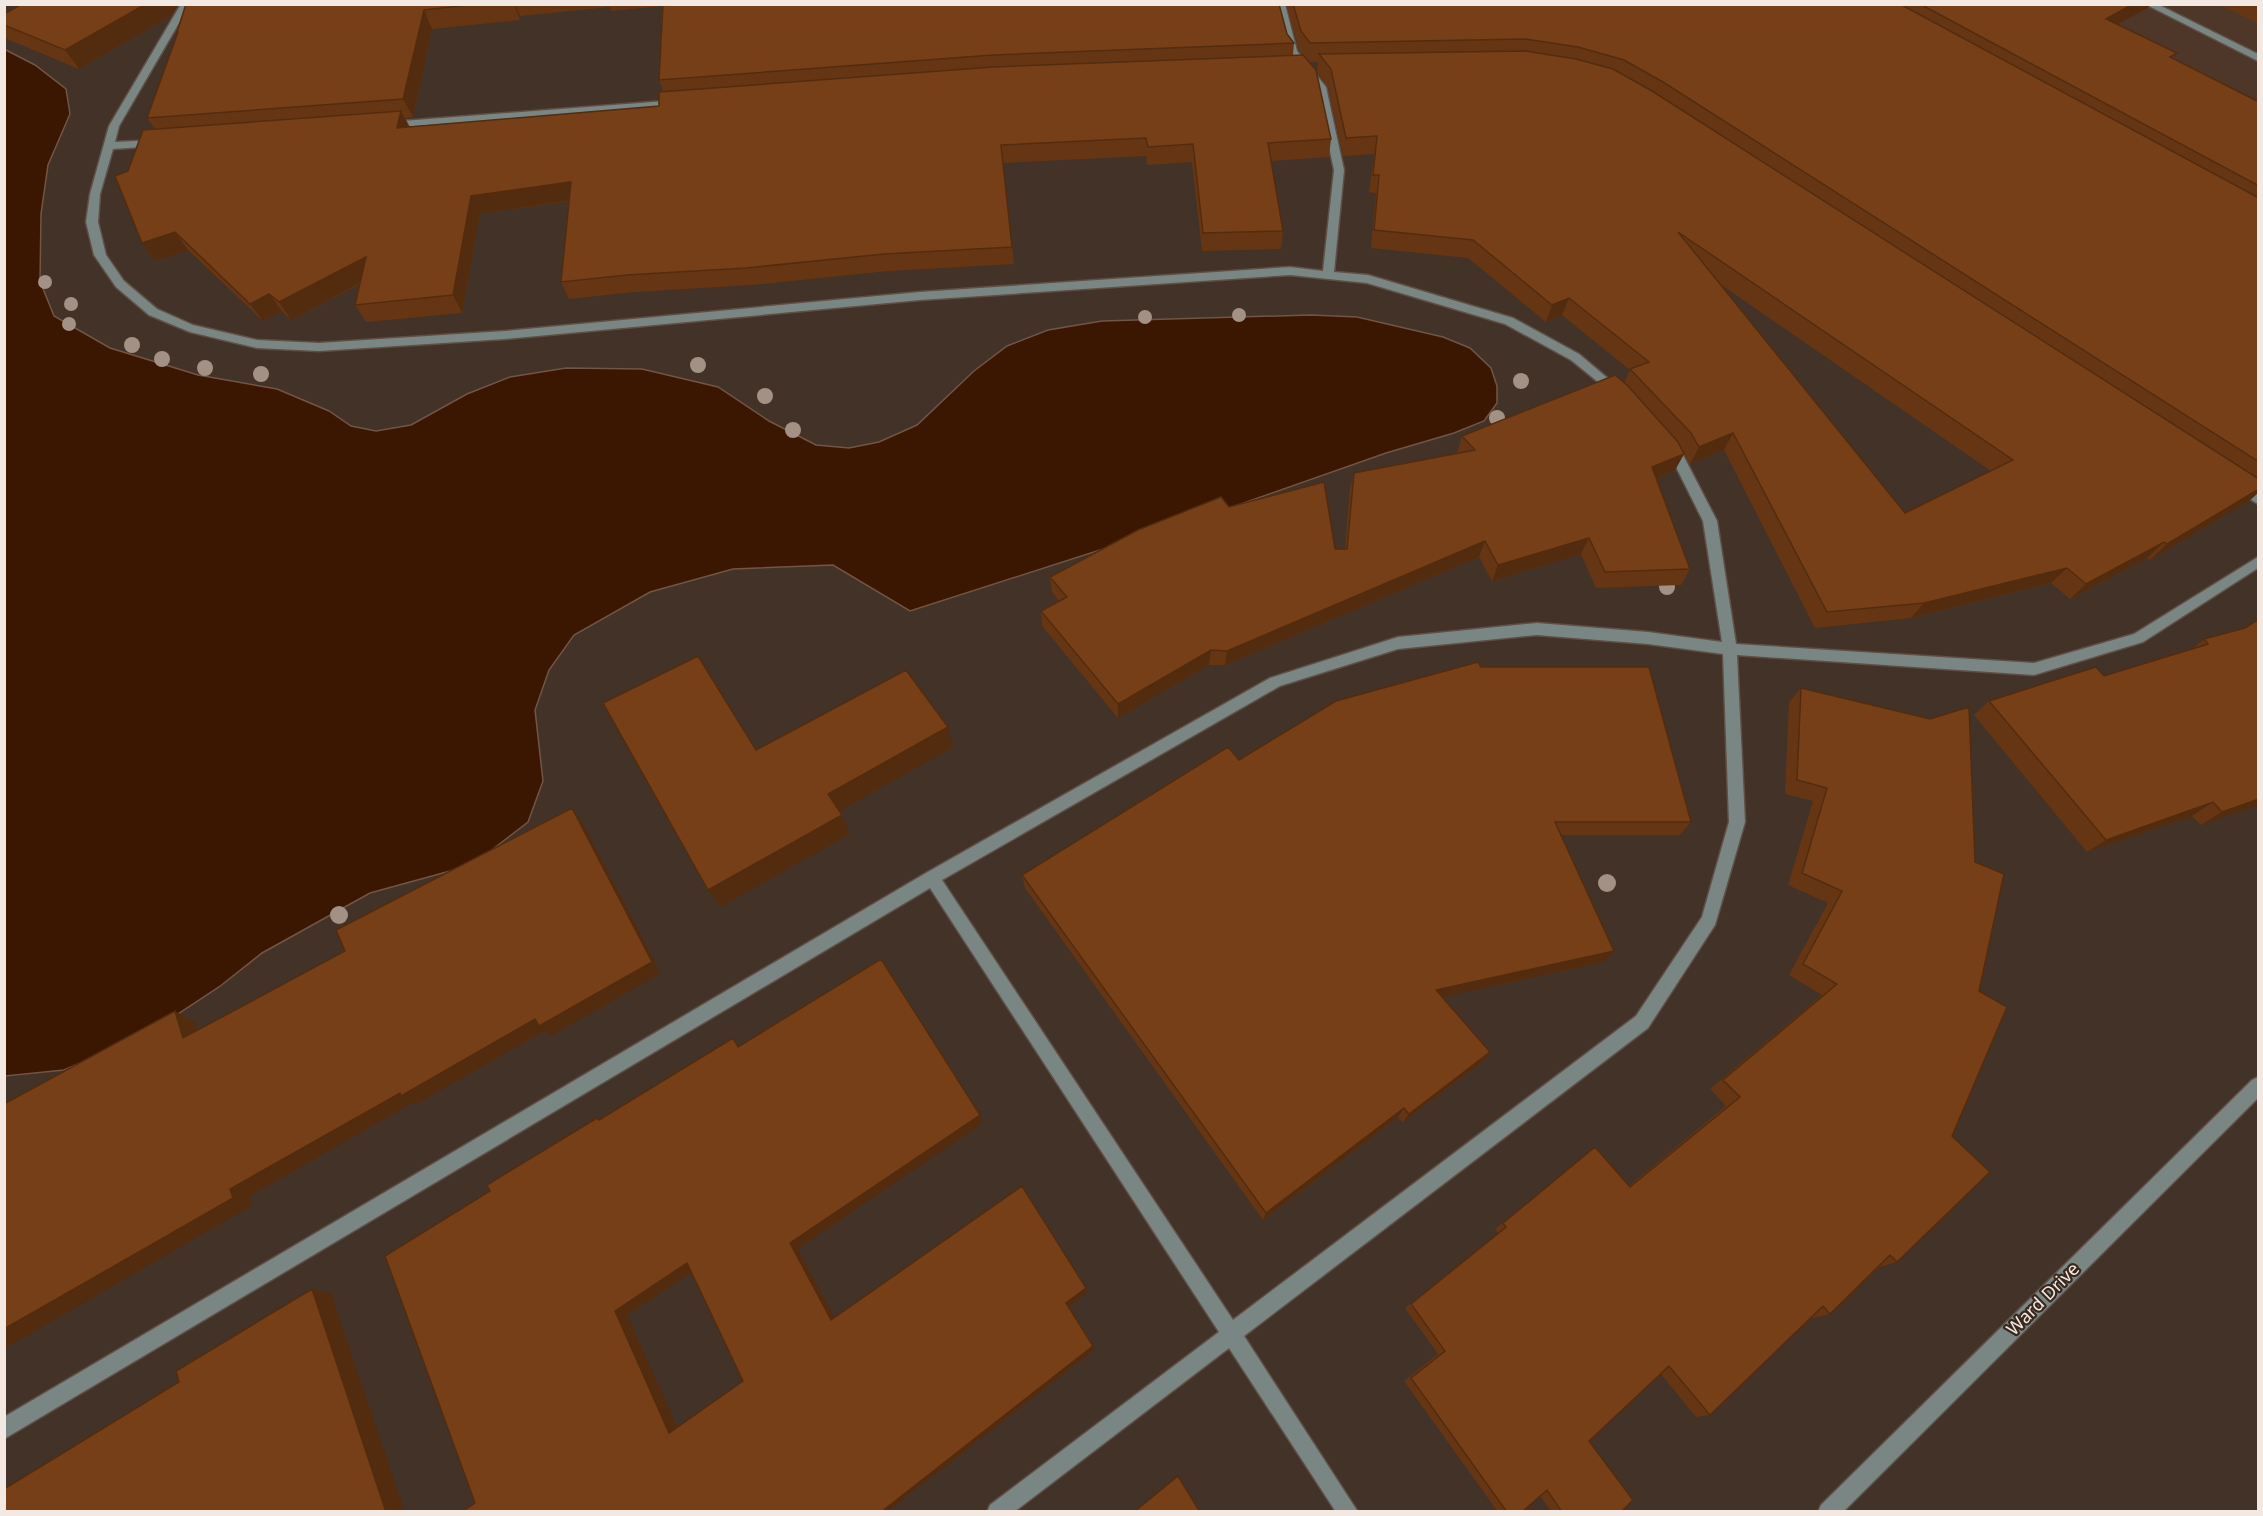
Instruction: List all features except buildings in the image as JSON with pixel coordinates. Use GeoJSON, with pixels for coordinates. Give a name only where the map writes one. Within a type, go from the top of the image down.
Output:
{"type":"FeatureCollection","features":[{"type":"Feature","properties":{"kind":"street"},"geometry":{"type":"LineString","coordinates":[[186,4],[114,126],[95,194],[92,222],[100,255],[120,284],[153,312],[189,328],[257,344],[319,347],[505,335],[920,296],[1290,271],[1328,273],[1368,279],[1509,321],[1575,357],[1626,398]]}},
{"type":"Feature","properties":{"kind":"street"},"geometry":{"type":"LineString","coordinates":[[1280,4],[1292,52],[1299,67],[1321,87],[1340,170],[1328,273]]}},
{"type":"Feature","properties":{"kind":"street"},"geometry":{"type":"LineString","coordinates":[[2149,4],[2259,58]]}},
{"type":"Feature","properties":{"kind":"street"},"geometry":{"type":"LineString","coordinates":[[1299,67],[1316,66]]}},
{"type":"Feature","properties":{"kind":"street"},"geometry":{"type":"LineString","coordinates":[[380,126],[687,102]]}},
{"type":"Feature","properties":{"kind":"street"},"geometry":{"type":"LineString","coordinates":[[108,146],[167,142]]}},
{"type":"Feature","properties":{"kind":"street"},"geometry":{"type":"LineString","coordinates":[[997,1512],[1642,1022],[1709,920],[1737,822],[1730,649],[1710,521],[1676,454],[1661,438]]}},
{"type":"Feature","properties":{"kind":"street"},"geometry":{"type":"LineString","coordinates":[[2229,480],[2259,499]]}},
{"type":"Feature","properties":{"kind":"street"},"geometry":{"type":"LineString","coordinates":[[4,1429],[932,878],[1275,682],[1398,643],[1537,629],[1648,638],[1730,649],[2034,669],[2138,638],[2259,562]]}},
{"type":"Feature","properties":{"kind":"street"},"geometry":{"type":"LineString","coordinates":[[932,878],[1348,1512]]}},
{"type":"Feature","properties":{"kind":"street","name":"Ward Drive"},"geometry":{"type":"LineString","coordinates":[[1827,1512],[2259,1086]]}},
{"type":"Feature","properties":{"kind":"shaded area"},"geometry":{"type":"Polygon","coordinates":[[[2054,5],[2258,5],[2258,108],[2054,5]]]}},
{"type":"Feature","properties":{"kind":"shaded area"},"geometry":{"type":"Polygon","coordinates":[[[4,49],[35,65],[66,89],[70,114],[48,165],[41,214],[40,281],[54,316],[110,348],[198,375],[277,389],[329,411],[351,426],[376,431],[411,425],[467,394],[510,377],[566,368],[642,369],[718,387],[769,421],[816,445],[849,448],[879,442],[917,425],[974,371],[1007,346],[1048,330],[1102,321],[1311,315],[1357,317],[1443,337],[1470,348],[1491,368],[1497,386],[1497,403],[1484,421],[1454,433],[1386,453],[1215,513],[910,611],[833,565],[733,569],[650,592],[574,635],[549,670],[535,710],[543,781],[528,822],[472,865],[370,893],[262,953],[219,987],[149,1033],[64,1070],[5,1076],[4,49]]]}}]}
